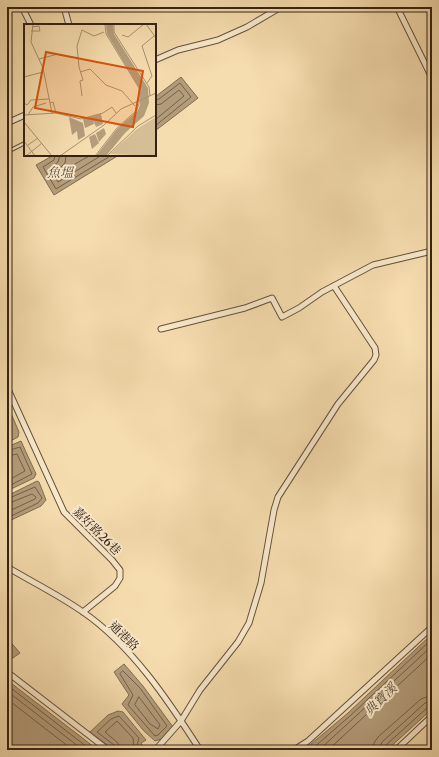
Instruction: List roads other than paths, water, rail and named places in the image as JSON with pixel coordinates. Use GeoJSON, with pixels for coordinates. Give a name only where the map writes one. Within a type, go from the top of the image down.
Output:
{"type":"FeatureCollection","features":[{"type":"Feature","properties":{"kind":"street"},"geometry":{"type":"LineString","coordinates":[[22,7],[30,24]]}},
{"type":"Feature","properties":{"kind":"street"},"geometry":{"type":"LineString","coordinates":[[64,7],[69,24]]}},
{"type":"Feature","properties":{"kind":"street"},"geometry":{"type":"LineString","coordinates":[[156,60],[178,50],[218,40],[247,27],[281,7]]}},
{"type":"Feature","properties":{"kind":"street"},"geometry":{"type":"LineString","coordinates":[[397,7],[432,78]]}},
{"type":"Feature","properties":{"kind":"street"},"geometry":{"type":"LineString","coordinates":[[7,123],[24,115]]}},
{"type":"Feature","properties":{"kind":"street"},"geometry":{"type":"LineString","coordinates":[[161,329],[245,308],[272,298],[282,317],[373,265],[432,251]]}},
{"type":"Feature","properties":{"kind":"street"},"geometry":{"type":"LineString","coordinates":[[158,747],[181,721],[200,690],[238,642],[250,623],[261,583],[274,510],[278,497],[338,404],[374,360],[376,354],[375,348],[334,286]]}},
{"type":"Feature","properties":{"kind":"street","name":"嘉好路26巷"},"geometry":{"type":"LineString","coordinates":[[7,387],[64,512],[120,570],[120,578],[115,586],[83,612]]}},
{"type":"Feature","properties":{"kind":"street","name":"通港路"},"geometry":{"type":"LineString","coordinates":[[7,567],[83,612],[121,645],[148,675],[200,750]]}},
{"type":"Feature","properties":{"kind":"street"},"geometry":{"type":"LineString","coordinates":[[291,750],[308,741],[432,627]]}},
{"type":"Feature","properties":{"kind":"street"},"geometry":{"type":"LineString","coordinates":[[7,672],[108,750]]}},
{"type":"Feature","properties":{"kind":"street"},"geometry":{"type":"LineString","coordinates":[[396,750],[432,716]]}},
{"type":"Feature","properties":{"kind":"lane"},"geometry":{"type":"LineString","coordinates":[[7,152],[24,144]]}},
{"type":"Feature","properties":{"kind":"water"},"geometry":{"type":"Polygon","coordinates":[[[181,77],[198,98],[156,130],[156,96],[181,77]]]}},
{"type":"Feature","properties":{"kind":"water","name":"魚塭"},"geometry":{"type":"Polygon","coordinates":[[[52,156],[117,156],[54,195],[36,165],[52,156]]]}},
{"type":"Feature","properties":{"kind":"water"},"geometry":{"type":"Polygon","coordinates":[[[7,404],[19,432],[18,437],[7,443],[7,404]]]}},
{"type":"Feature","properties":{"kind":"water"},"geometry":{"type":"Polygon","coordinates":[[[21,441],[36,474],[34,478],[7,491],[7,447],[21,441]]]}},
{"type":"Feature","properties":{"kind":"water"},"geometry":{"type":"Polygon","coordinates":[[[37,481],[39,482],[46,500],[41,506],[7,522],[7,496],[37,481]]]}},
{"type":"Feature","properties":{"kind":"water","name":"典寶溪"},"geometry":{"type":"Polygon","coordinates":[[[432,634],[432,709],[387,750],[304,750],[348,713],[432,634]]]}},
{"type":"Feature","properties":{"kind":"water"},"geometry":{"type":"Polygon","coordinates":[[[7,638],[20,653],[7,662],[7,638]]]}},
{"type":"Feature","properties":{"kind":"water"},"geometry":{"type":"Polygon","coordinates":[[[124,664],[143,686],[173,727],[161,739],[155,741],[143,730],[122,704],[129,695],[114,672],[124,664]]]}},
{"type":"Feature","properties":{"kind":"water"},"geometry":{"type":"Polygon","coordinates":[[[7,680],[98,750],[7,750],[7,680]]]}},
{"type":"Feature","properties":{"kind":"water"},"geometry":{"type":"Polygon","coordinates":[[[118,711],[123,712],[146,740],[141,743],[145,750],[114,750],[90,732],[108,715],[118,711]]]}}]}
